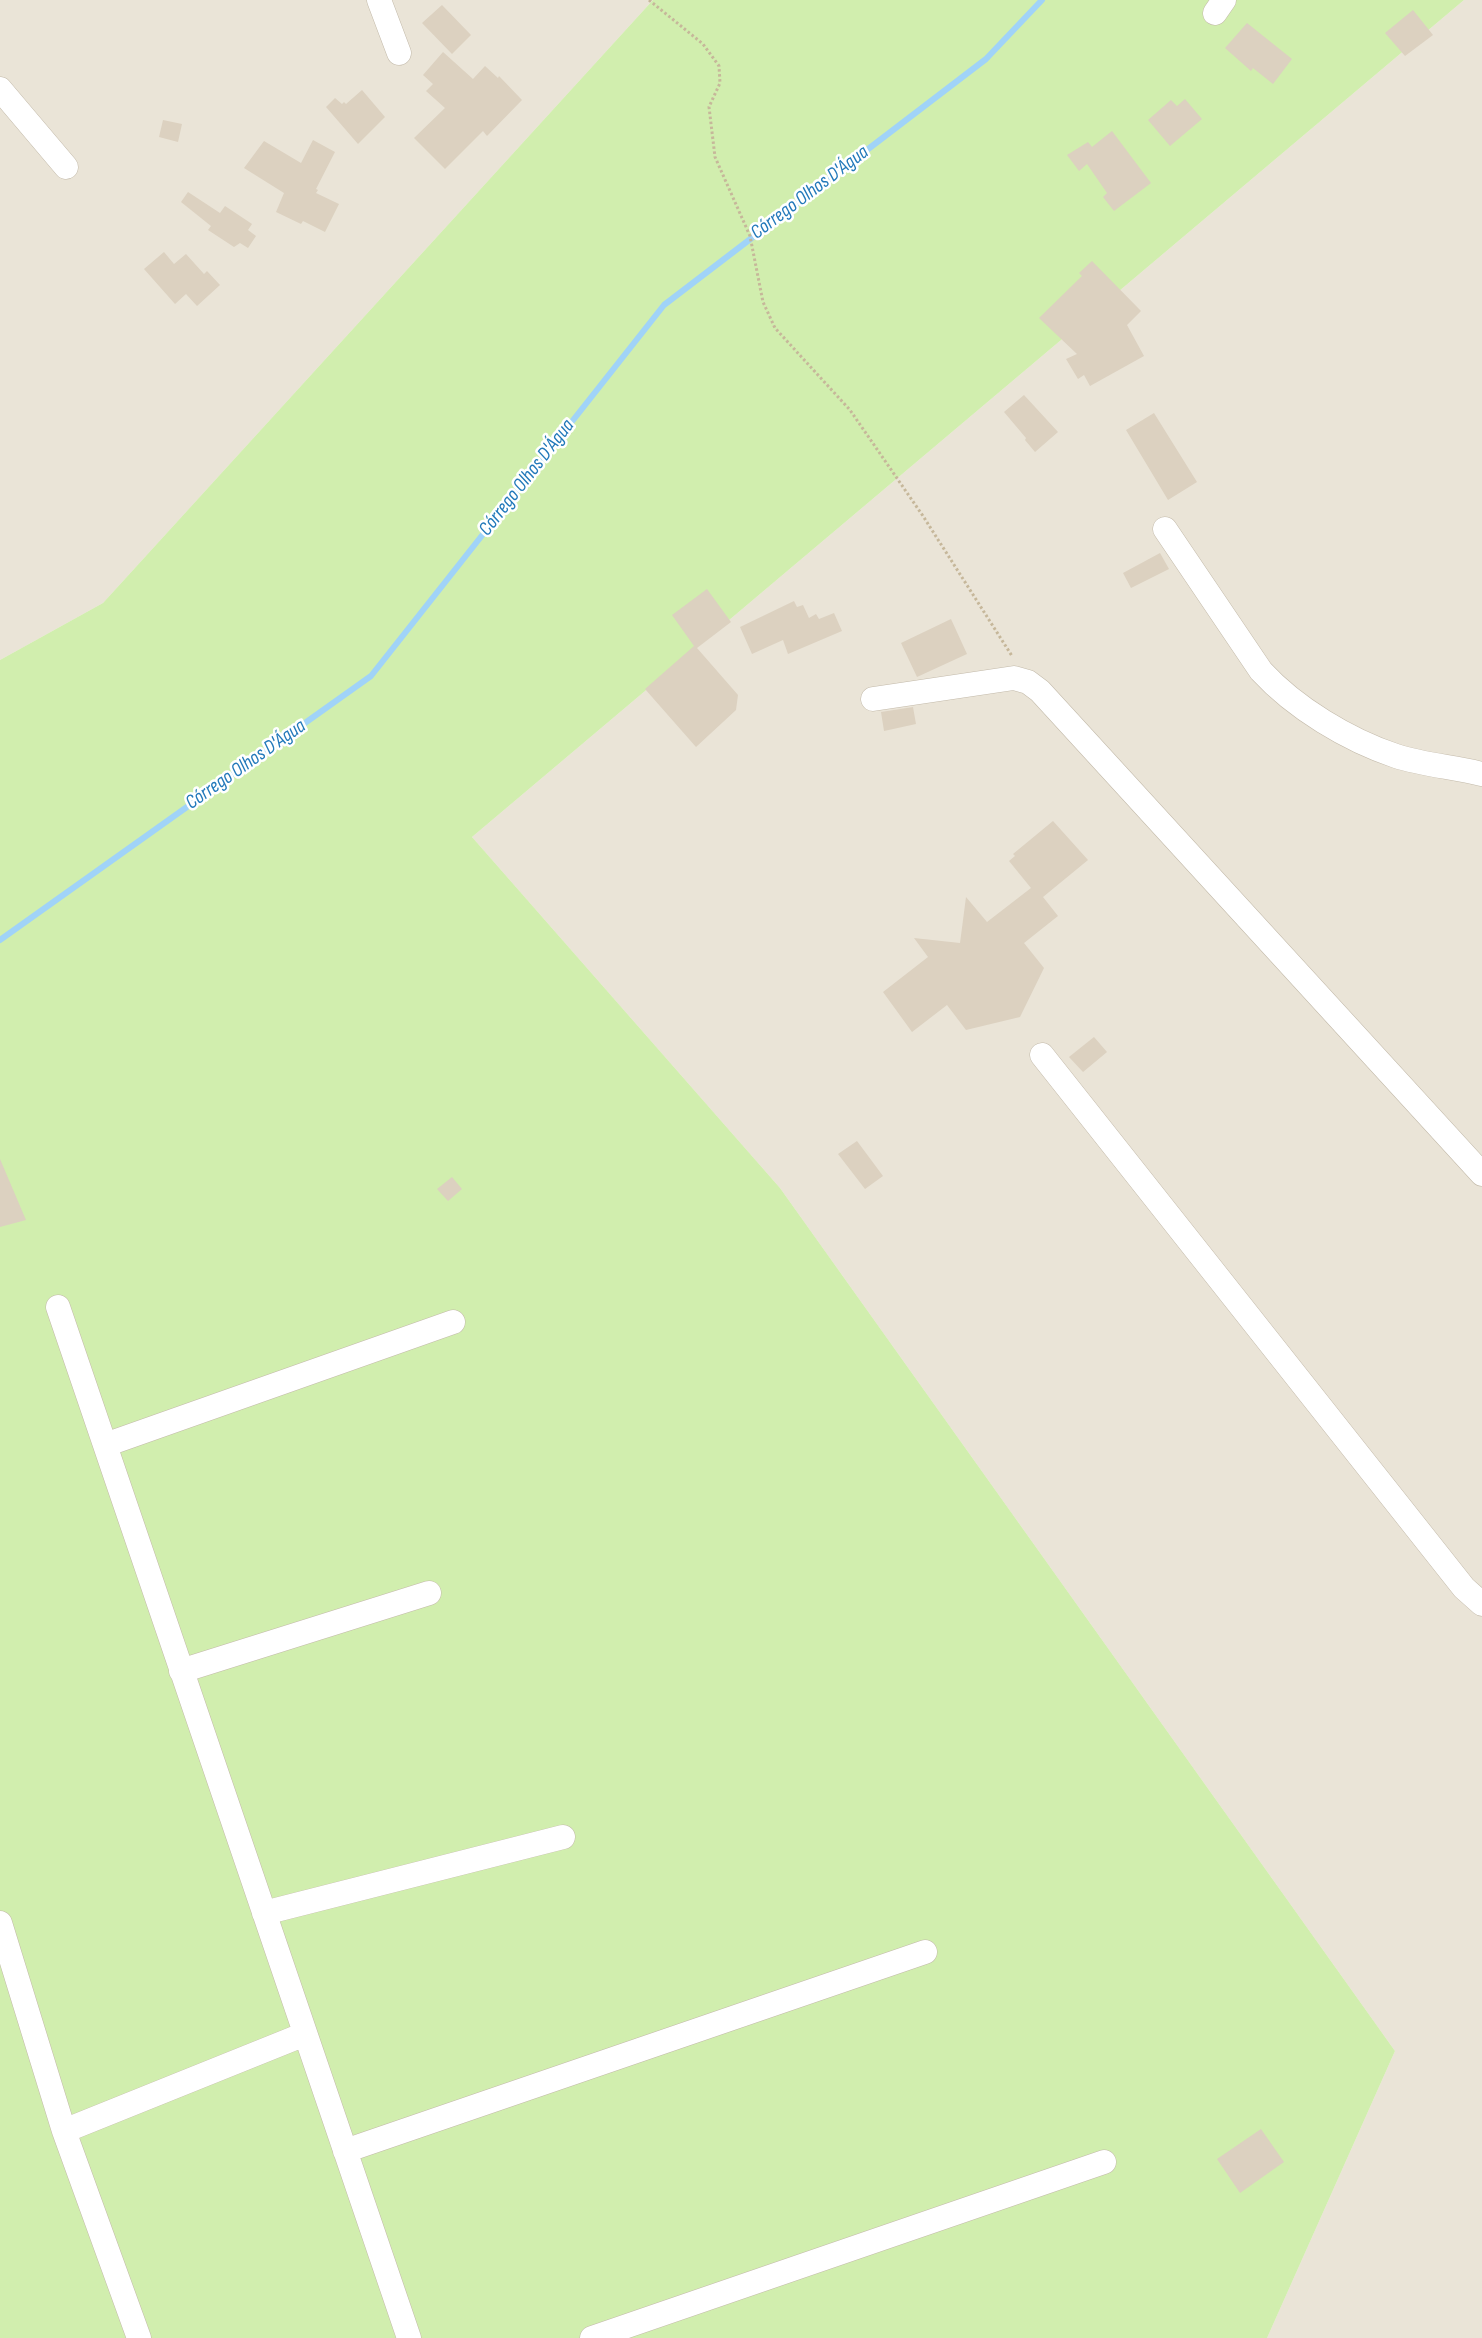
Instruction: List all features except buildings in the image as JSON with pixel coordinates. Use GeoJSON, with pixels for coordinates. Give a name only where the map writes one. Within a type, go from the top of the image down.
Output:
{"type":"FeatureCollection","features":[{"type":"Feature","properties":{"kind":"street"},"geometry":{"type":"LineString","coordinates":[[379,0],[399,53]]}},
{"type":"Feature","properties":{"kind":"street"},"geometry":{"type":"LineString","coordinates":[[0,89],[66,167]]}},
{"type":"Feature","properties":{"kind":"street"},"geometry":{"type":"LineString","coordinates":[[1165,529],[1261,671],[1278,690],[1303,708],[1358,740],[1396,756],[1482,774]]}},
{"type":"Feature","properties":{"kind":"street"},"geometry":{"type":"LineString","coordinates":[[873,699],[1002,679],[1020,678],[1028,682],[1048,699],[1482,1174]]}},
{"type":"Feature","properties":{"kind":"street"},"geometry":{"type":"LineString","coordinates":[[1042,1055],[1464,1588],[1482,1604]]}},
{"type":"Feature","properties":{"kind":"street"},"geometry":{"type":"LineString","coordinates":[[58,1307],[408,2338]]}},
{"type":"Feature","properties":{"kind":"street"},"geometry":{"type":"LineString","coordinates":[[105,1445],[454,1322]]}},
{"type":"Feature","properties":{"kind":"street"},"geometry":{"type":"LineString","coordinates":[[181,1671],[430,1592]]}},
{"type":"Feature","properties":{"kind":"street"},"geometry":{"type":"LineString","coordinates":[[264,1913],[562,1837]]}},
{"type":"Feature","properties":{"kind":"street"},"geometry":{"type":"LineString","coordinates":[[0,1922],[64,2131],[139,2338]]}},
{"type":"Feature","properties":{"kind":"street"},"geometry":{"type":"LineString","coordinates":[[345,2151],[925,1952]]}},
{"type":"Feature","properties":{"kind":"street"},"geometry":{"type":"LineString","coordinates":[[64,2131],[305,2034]]}},
{"type":"Feature","properties":{"kind":"street"},"geometry":{"type":"LineString","coordinates":[[592,2338],[1104,2162]]}},
{"type":"Feature","properties":{"kind":"path"},"geometry":{"type":"LineString","coordinates":[[649,0],[703,44],[719,66],[720,83],[709,107],[715,157],[750,236],[763,302],[775,328],[850,410],[923,516],[1028,682]]}},
{"type":"Feature","properties":{"kind":"shaded area"},"geometry":{"type":"Polygon","coordinates":[[[0,0],[653,0],[103,603],[0,660],[0,0]]]}},
{"type":"Feature","properties":{"kind":"shaded area"},"geometry":{"type":"Polygon","coordinates":[[[1464,0],[1482,0],[1482,2338],[1267,2338],[1395,2051],[780,1188],[472,837],[1464,0]]]}},
{"type":"Feature","properties":{"kind":"green space"},"geometry":{"type":"Polygon","coordinates":[[[653,0],[1464,0],[472,837],[780,1188],[1395,2051],[1267,2338],[0,2338],[0,660],[103,603],[653,0]]]}},
{"type":"Feature","properties":{"kind":"waterway","name":"Córrego Olhos D'Água"},"geometry":{"type":"LineString","coordinates":[[0,940],[371,676],[664,305],[986,59],[1042,0]]}}]}
